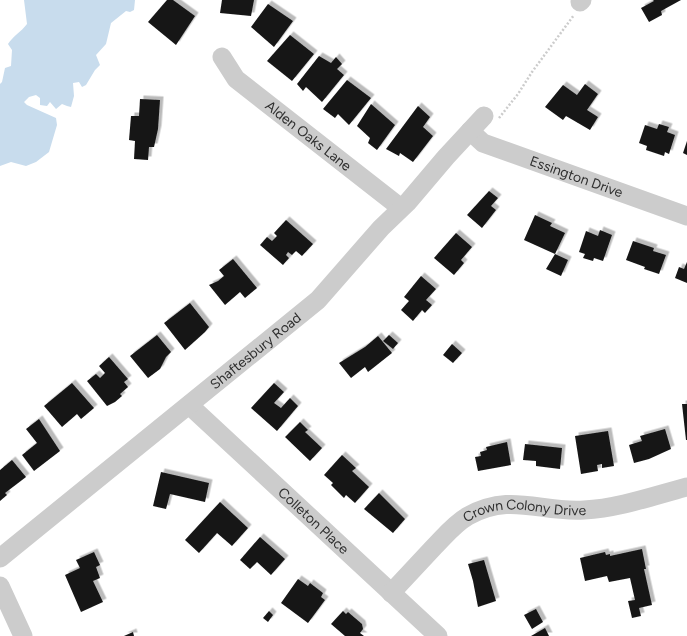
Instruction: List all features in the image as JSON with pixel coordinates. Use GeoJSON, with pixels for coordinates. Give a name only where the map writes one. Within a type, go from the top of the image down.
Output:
{"type":"FeatureCollection","features":[{"type":"Feature","properties":{"kind":"street","name":"Alden Oaks Lane"},"geometry":{"type":"LineString","coordinates":[[222,57],[236,79],[401,208]]}},
{"type":"Feature","properties":{"kind":"street","name":"Shaftesbury Road"},"geometry":{"type":"LineString","coordinates":[[0,558],[318,300],[381,228],[401,208],[470,131],[489,120]]}},
{"type":"Feature","properties":{"kind":"street","name":"Essington Drive"},"geometry":{"type":"LineString","coordinates":[[470,131],[483,143],[687,216]]}},
{"type":"Feature","properties":{"kind":"street","name":"Colleton Place"},"geometry":{"type":"LineString","coordinates":[[189,405],[438,636]]}},
{"type":"Feature","properties":{"kind":"street","name":"Crown Colony Drive"},"geometry":{"type":"LineString","coordinates":[[391,593],[453,526],[482,509],[511,503],[529,504],[546,508],[585,510],[613,506],[687,487]]}},
{"type":"Feature","properties":{"kind":"street"},"geometry":{"type":"LineString","coordinates":[[0,586],[23,636]]}},
{"type":"Feature","properties":{"kind":"path"},"geometry":{"type":"LineString","coordinates":[[489,120],[518,94],[532,72],[575,13],[581,1]]}},
{"type":"Feature","properties":{"kind":"water"},"geometry":{"type":"Polygon","coordinates":[[[24,0],[135,0],[134,10],[130,12],[126,11],[111,23],[106,44],[96,55],[100,65],[95,70],[86,85],[82,87],[79,82],[73,83],[74,96],[71,107],[62,104],[56,109],[50,102],[47,106],[40,105],[40,98],[36,95],[29,97],[24,102],[27,105],[56,118],[57,125],[49,152],[36,162],[26,166],[11,162],[0,166],[0,84],[2,82],[5,68],[11,66],[12,50],[8,44],[27,24],[24,0]]]}},
{"type":"Feature","properties":{"kind":"building"},"geometry":{"type":"Polygon","coordinates":[[[167,0],[173,0],[195,16],[176,45],[148,22],[167,0]]]}},
{"type":"Feature","properties":{"kind":"building"},"geometry":{"type":"Polygon","coordinates":[[[222,0],[254,0],[251,16],[220,13],[222,0]]]}},
{"type":"Feature","properties":{"kind":"building"},"geometry":{"type":"Polygon","coordinates":[[[653,0],[681,0],[661,11],[662,15],[649,22],[641,8],[654,1],[653,0]]]}},
{"type":"Feature","properties":{"kind":"building"},"geometry":{"type":"Polygon","coordinates":[[[268,4],[293,21],[274,47],[251,27],[268,4]]]}},
{"type":"Feature","properties":{"kind":"building"},"geometry":{"type":"Polygon","coordinates":[[[290,35],[314,54],[292,81],[267,61],[290,35]]]}},
{"type":"Feature","properties":{"kind":"building"},"geometry":{"type":"Polygon","coordinates":[[[319,56],[331,63],[336,57],[342,64],[337,69],[344,75],[322,102],[306,87],[303,91],[297,84],[319,56]]]}},
{"type":"Feature","properties":{"kind":"building"},"geometry":{"type":"Polygon","coordinates":[[[347,80],[371,98],[349,125],[338,114],[335,118],[323,109],[347,80]]]}},
{"type":"Feature","properties":{"kind":"building"},"geometry":{"type":"Polygon","coordinates":[[[585,84],[598,94],[587,110],[598,117],[590,130],[566,116],[563,120],[545,107],[563,85],[577,95],[585,84]]]}},
{"type":"Feature","properties":{"kind":"building"},"geometry":{"type":"Polygon","coordinates":[[[140,99],[160,100],[158,129],[154,147],[149,147],[148,160],[134,159],[135,141],[129,140],[131,116],[139,116],[140,99]]]}},
{"type":"Feature","properties":{"kind":"building"},"geometry":{"type":"Polygon","coordinates":[[[371,104],[395,125],[377,150],[368,143],[370,138],[357,126],[371,104]]]}},
{"type":"Feature","properties":{"kind":"building"},"geometry":{"type":"Polygon","coordinates":[[[418,106],[430,117],[423,127],[433,136],[413,162],[400,153],[399,156],[386,149],[418,106]]]}},
{"type":"Feature","properties":{"kind":"building"},"geometry":{"type":"Polygon","coordinates":[[[659,124],[669,127],[667,132],[675,135],[669,154],[665,152],[664,156],[646,150],[647,146],[639,143],[645,125],[657,129],[659,124]]]}},
{"type":"Feature","properties":{"kind":"building"},"geometry":{"type":"Polygon","coordinates":[[[687,141],[687,155],[683,153],[687,141]]]}},
{"type":"Feature","properties":{"kind":"building"},"geometry":{"type":"Polygon","coordinates":[[[489,191],[498,198],[491,206],[496,210],[482,228],[467,215],[489,191]]]}},
{"type":"Feature","properties":{"kind":"building"},"geometry":{"type":"Polygon","coordinates":[[[535,215],[552,223],[550,226],[565,233],[555,254],[524,240],[535,215]]]}},
{"type":"Feature","properties":{"kind":"building"},"geometry":{"type":"Polygon","coordinates":[[[286,220],[313,244],[302,256],[296,251],[292,255],[288,252],[286,255],[289,258],[283,265],[260,245],[267,237],[272,241],[277,236],[274,233],[286,220]]]}},
{"type":"Feature","properties":{"kind":"building"},"geometry":{"type":"Polygon","coordinates":[[[600,230],[612,235],[603,261],[594,258],[593,261],[583,258],[585,254],[579,252],[586,231],[598,236],[600,230]]]}},
{"type":"Feature","properties":{"kind":"building"},"geometry":{"type":"Polygon","coordinates":[[[456,233],[472,247],[461,260],[464,263],[454,275],[434,258],[456,233]]]}},
{"type":"Feature","properties":{"kind":"building"},"geometry":{"type":"Polygon","coordinates":[[[633,241],[654,248],[653,251],[666,255],[659,274],[644,269],[645,267],[626,260],[633,241]]]}},
{"type":"Feature","properties":{"kind":"building"},"geometry":{"type":"Polygon","coordinates":[[[555,254],[568,260],[561,276],[546,269],[555,254]]]}},
{"type":"Feature","properties":{"kind":"building"},"geometry":{"type":"Polygon","coordinates":[[[233,259],[257,288],[245,298],[240,292],[225,305],[209,285],[218,281],[224,276],[219,270],[233,259]]]}},
{"type":"Feature","properties":{"kind":"building"},"geometry":{"type":"Polygon","coordinates":[[[687,262],[687,283],[675,278],[679,267],[684,269],[687,262]]]}},
{"type":"Feature","properties":{"kind":"building"},"geometry":{"type":"Polygon","coordinates":[[[421,276],[436,289],[426,300],[432,305],[425,313],[422,310],[413,321],[401,310],[409,301],[404,297],[421,276]]]}},
{"type":"Feature","properties":{"kind":"building"},"geometry":{"type":"Polygon","coordinates":[[[190,303],[209,327],[185,350],[164,323],[190,303]]]}},
{"type":"Feature","properties":{"kind":"building"},"geometry":{"type":"Polygon","coordinates":[[[157,335],[171,352],[166,357],[160,369],[148,378],[130,356],[157,335]]]}},
{"type":"Feature","properties":{"kind":"building"},"geometry":{"type":"Polygon","coordinates":[[[389,335],[398,343],[393,349],[383,341],[389,335]]]}},
{"type":"Feature","properties":{"kind":"building"},"geometry":{"type":"Polygon","coordinates":[[[378,336],[392,353],[368,372],[365,367],[351,378],[339,363],[365,347],[378,336]]]}},
{"type":"Feature","properties":{"kind":"building"},"geometry":{"type":"Polygon","coordinates":[[[452,344],[462,353],[453,363],[443,355],[452,344]]]}},
{"type":"Feature","properties":{"kind":"building"},"geometry":{"type":"Polygon","coordinates":[[[109,357],[128,379],[124,382],[128,387],[120,394],[122,396],[107,406],[87,381],[96,374],[100,378],[105,373],[99,366],[109,357]]]}},
{"type":"Feature","properties":{"kind":"building"},"geometry":{"type":"Polygon","coordinates":[[[72,383],[94,408],[81,419],[77,414],[62,427],[44,406],[72,383]]]}},
{"type":"Feature","properties":{"kind":"building"},"geometry":{"type":"Polygon","coordinates":[[[274,383],[284,392],[274,403],[281,408],[290,398],[298,406],[277,431],[251,408],[274,383]]]}},
{"type":"Feature","properties":{"kind":"building"},"geometry":{"type":"Polygon","coordinates":[[[682,404],[687,404],[687,440],[686,440],[682,404]]]}},
{"type":"Feature","properties":{"kind":"building"},"geometry":{"type":"Polygon","coordinates":[[[39,419],[60,451],[34,471],[22,455],[37,443],[26,429],[39,419]]]}},
{"type":"Feature","properties":{"kind":"building"},"geometry":{"type":"Polygon","coordinates":[[[300,422],[308,430],[305,432],[322,448],[310,461],[285,437],[300,422]]]}},
{"type":"Feature","properties":{"kind":"building"},"geometry":{"type":"Polygon","coordinates":[[[665,429],[671,449],[649,459],[634,463],[629,445],[642,441],[640,436],[665,429]]]}},
{"type":"Feature","properties":{"kind":"building"},"geometry":{"type":"Polygon","coordinates":[[[608,431],[614,466],[602,468],[602,464],[597,465],[598,471],[581,474],[575,436],[608,431]]]}},
{"type":"Feature","properties":{"kind":"building"},"geometry":{"type":"Polygon","coordinates":[[[507,442],[511,465],[478,471],[475,457],[481,456],[480,452],[487,450],[486,447],[507,442]]]}},
{"type":"Feature","properties":{"kind":"building"},"geometry":{"type":"Polygon","coordinates":[[[525,444],[562,448],[560,469],[536,466],[536,461],[523,460],[525,444]]]}},
{"type":"Feature","properties":{"kind":"building"},"geometry":{"type":"Polygon","coordinates":[[[342,455],[356,468],[352,471],[369,487],[355,503],[346,495],[344,498],[331,485],[333,483],[324,475],[342,455]]]}},
{"type":"Feature","properties":{"kind":"building"},"geometry":{"type":"Polygon","coordinates":[[[12,460],[26,477],[5,493],[7,495],[0,501],[0,470],[12,460]]]}},
{"type":"Feature","properties":{"kind":"building"},"geometry":{"type":"Polygon","coordinates":[[[161,472],[209,483],[205,502],[170,494],[166,509],[153,506],[161,472]]]}},
{"type":"Feature","properties":{"kind":"building"},"geometry":{"type":"Polygon","coordinates":[[[379,493],[405,519],[393,533],[364,509],[379,493]]]}},
{"type":"Feature","properties":{"kind":"building"},"geometry":{"type":"Polygon","coordinates":[[[220,502],[248,528],[232,546],[217,533],[199,553],[185,540],[220,502]]]}},
{"type":"Feature","properties":{"kind":"building"},"geometry":{"type":"Polygon","coordinates":[[[260,537],[285,559],[271,575],[257,562],[250,569],[240,560],[260,537]]]}},
{"type":"Feature","properties":{"kind":"building"},"geometry":{"type":"Polygon","coordinates":[[[642,549],[646,569],[644,569],[652,605],[639,608],[641,616],[632,618],[628,601],[635,600],[630,578],[609,582],[607,576],[585,581],[580,558],[605,552],[606,555],[610,554],[610,556],[642,549]]]}},
{"type":"Feature","properties":{"kind":"building"},"geometry":{"type":"Polygon","coordinates":[[[94,552],[100,565],[96,567],[100,578],[93,581],[103,602],[81,612],[65,575],[80,568],[76,560],[94,552]]]}},
{"type":"Feature","properties":{"kind":"building"},"geometry":{"type":"Polygon","coordinates":[[[484,560],[496,601],[478,607],[468,564],[484,560]]]}},
{"type":"Feature","properties":{"kind":"building"},"geometry":{"type":"Polygon","coordinates":[[[298,579],[308,586],[310,583],[323,593],[321,597],[325,600],[308,623],[281,603],[298,579]]]}},
{"type":"Feature","properties":{"kind":"building"},"geometry":{"type":"Polygon","coordinates":[[[536,609],[543,622],[532,629],[524,615],[536,609]]]}},
{"type":"Feature","properties":{"kind":"building"},"geometry":{"type":"Polygon","coordinates":[[[269,611],[273,615],[268,622],[263,618],[269,611]]]}},
{"type":"Feature","properties":{"kind":"building"},"geometry":{"type":"Polygon","coordinates":[[[343,611],[346,614],[348,612],[362,624],[363,629],[360,633],[364,636],[345,636],[331,624],[343,611]]]}},
{"type":"Feature","properties":{"kind":"building"},"geometry":{"type":"Polygon","coordinates":[[[545,628],[549,636],[531,636],[545,628]]]}},
{"type":"Feature","properties":{"kind":"building"},"geometry":{"type":"Polygon","coordinates":[[[133,632],[134,636],[124,636],[133,632]]]}}]}
